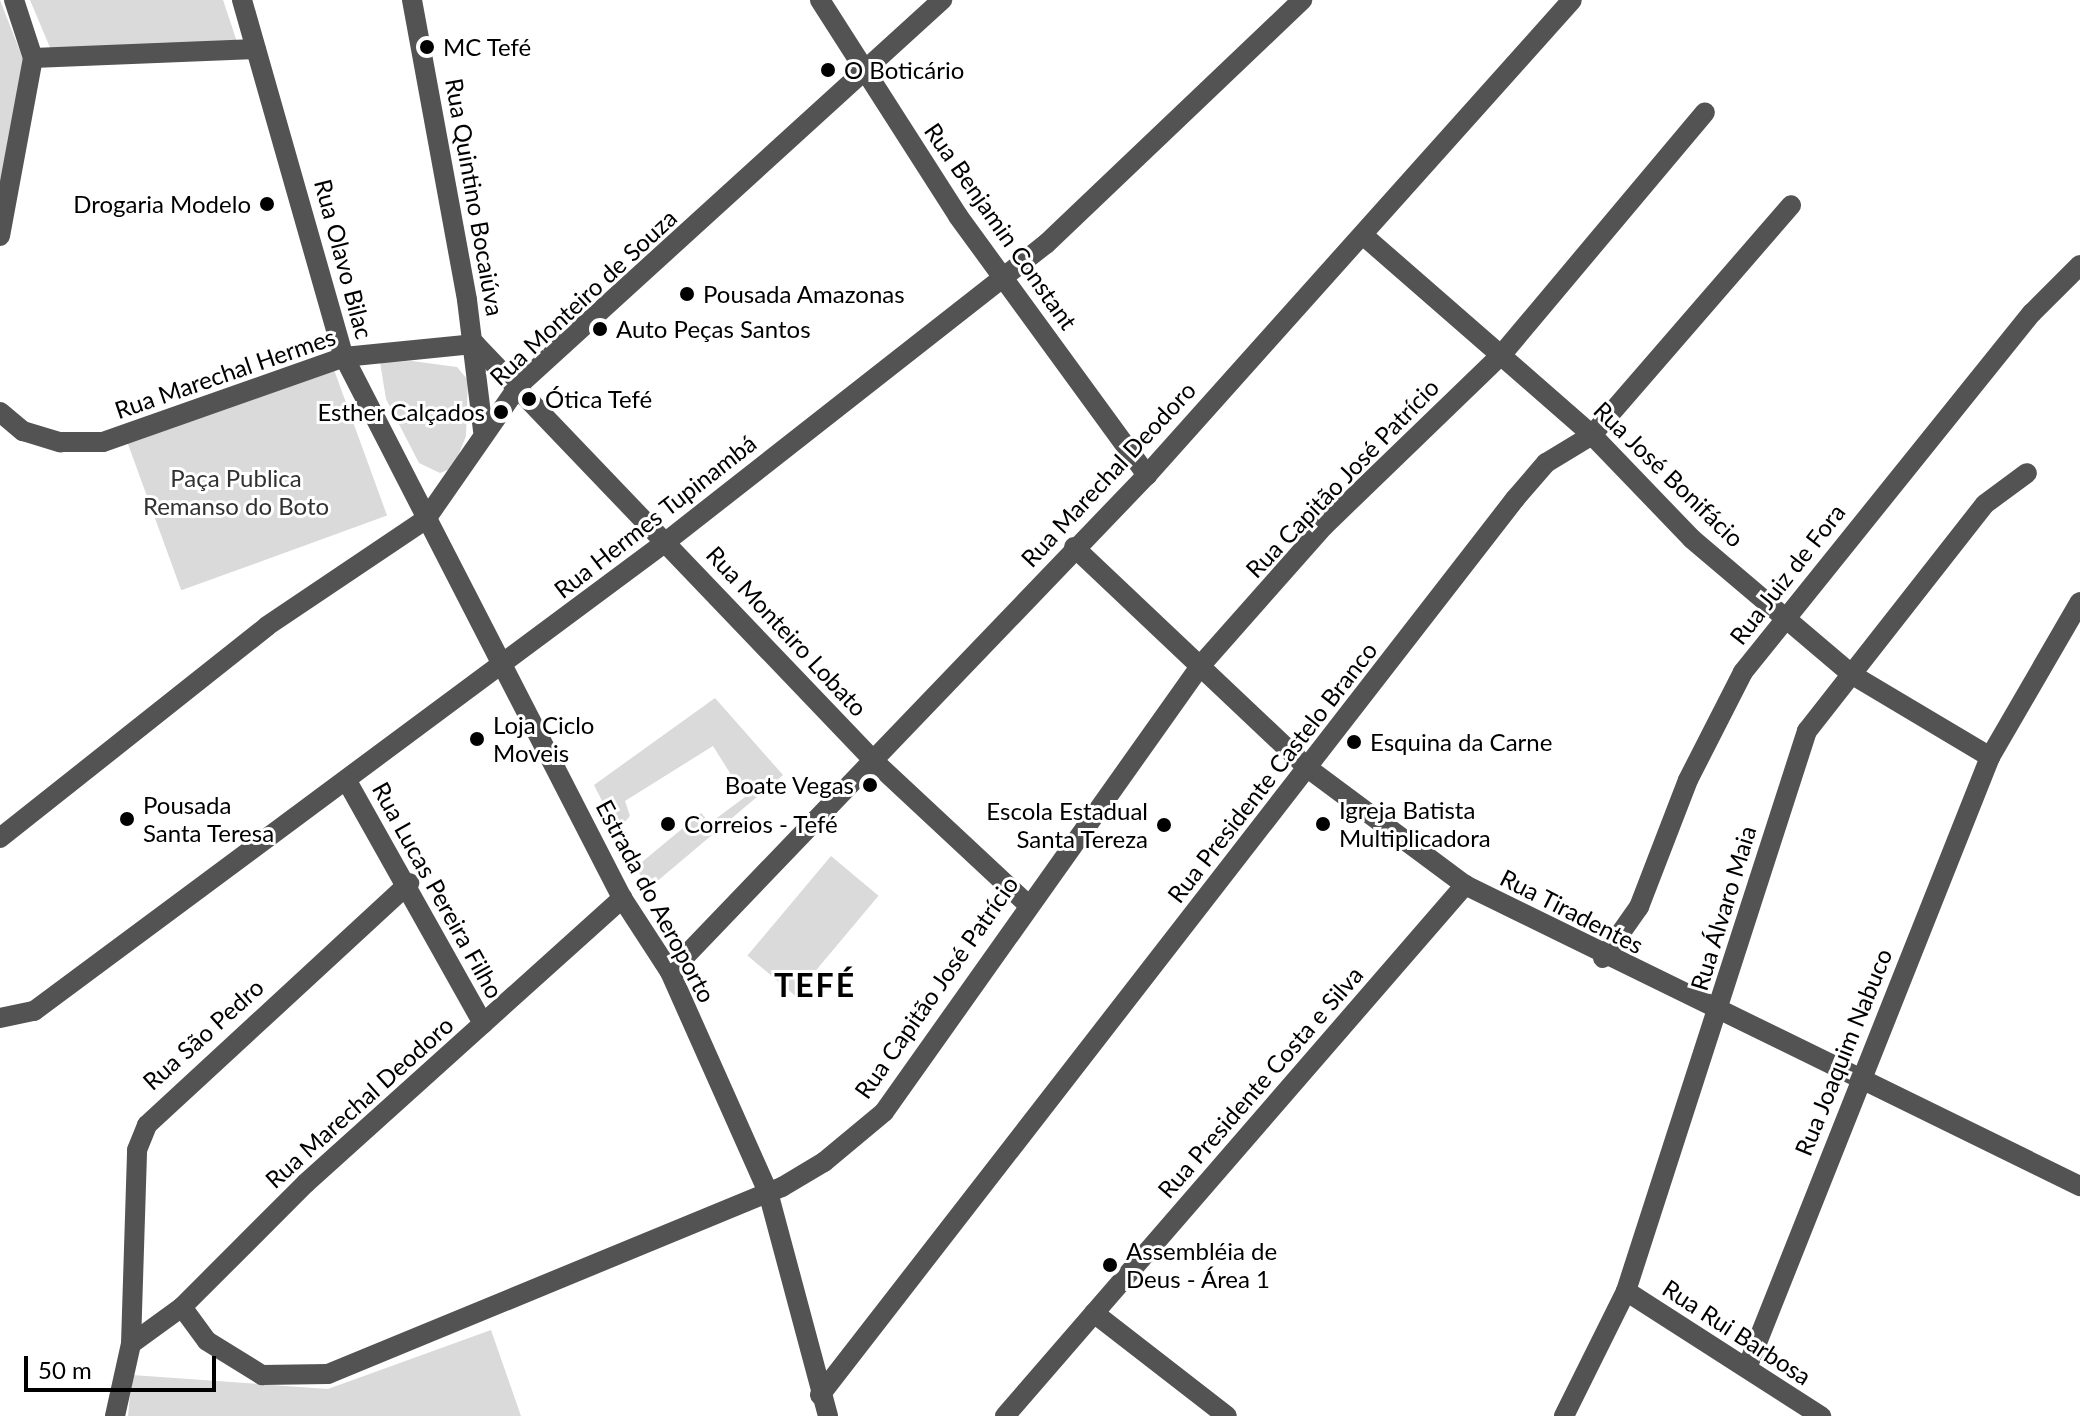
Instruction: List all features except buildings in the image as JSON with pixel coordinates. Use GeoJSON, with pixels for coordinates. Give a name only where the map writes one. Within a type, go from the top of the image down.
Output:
{"type":"FeatureCollection","features":[{"type":"Feature","properties":{"kind":"street"},"geometry":{"type":"LineString","coordinates":[[0,236],[33,58],[14,0]]}},
{"type":"Feature","properties":{"kind":"street","name":"Rua Olavo Bilac"},"geometry":{"type":"LineString","coordinates":[[242,0],[344,357],[426,519]]}},
{"type":"Feature","properties":{"kind":"street","name":"Rua Quintino Bocaiúva"},"geometry":{"type":"LineString","coordinates":[[412,0],[475,344],[520,384]]}},
{"type":"Feature","properties":{"kind":"street","name":"Rua Benjamin Constant"},"geometry":{"type":"LineString","coordinates":[[820,0],[1001,275],[1147,475]]}},
{"type":"Feature","properties":{"kind":"street","name":"Rua Monteiro de Souza"},"geometry":{"type":"LineString","coordinates":[[0,838],[267,626],[426,519],[483,431],[520,384],[867,73],[942,0]]}},
{"type":"Feature","properties":{"kind":"street","name":"Rua Hermes Tupinambá"},"geometry":{"type":"LineString","coordinates":[[0,1018],[34,1011],[348,783],[667,541],[1001,275],[1046,244],[1302,0]]}},
{"type":"Feature","properties":{"kind":"street","name":"Rua Marechal Deodoro"},"geometry":{"type":"LineString","coordinates":[[670,972],[876,763],[1074,547],[1147,475],[1572,0]]}},
{"type":"Feature","properties":{"kind":"street"},"geometry":{"type":"LineString","coordinates":[[33,58],[101,61],[256,49]]}},
{"type":"Feature","properties":{"kind":"street","name":"Rua Capitão José Patrício"},"geometry":{"type":"LineString","coordinates":[[182,1307],[207,1341],[245,1366],[307,1379],[768,1192],[824,1162],[884,1112],[1026,903],[1201,665],[1324,526],[1503,353],[1705,112]]}},
{"type":"Feature","properties":{"kind":"street","name":"Rua Presidente Castelo Branco"},"geometry":{"type":"LineString","coordinates":[[820,1395],[1309,769],[1515,499],[1546,463],[1592,435],[1791,205]]}},
{"type":"Feature","properties":{"kind":"street","name":"Rua José Bonifácio"},"geometry":{"type":"LineString","coordinates":[[1364,236],[1503,353],[1592,435],[1692,539],[1786,613],[1851,674],[1990,757]]}},
{"type":"Feature","properties":{"kind":"street","name":"Rua Juiz de Fora"},"geometry":{"type":"LineString","coordinates":[[1603,958],[1639,907],[1688,780],[1743,672],[1786,613],[2080,265]]}},
{"type":"Feature","properties":{"kind":"street"},"geometry":{"type":"LineString","coordinates":[[475,344],[483,431]]}},
{"type":"Feature","properties":{"kind":"street","name":"Rua Marechal Hermes"},"geometry":{"type":"LineString","coordinates":[[0,412],[23,431],[60,442],[103,442],[344,357],[475,344]]}},
{"type":"Feature","properties":{"kind":"street","name":"Rua Monteiro Lobato"},"geometry":{"type":"LineString","coordinates":[[520,384],[876,763],[1026,903]]}},
{"type":"Feature","properties":{"kind":"street","name":"Rua Álvaro Maia"},"geometry":{"type":"LineString","coordinates":[[1564,1416],[1626,1291],[1807,731],[1985,504],[2027,473]]}},
{"type":"Feature","properties":{"kind":"street","name":"Estrada do Aeroporto"},"geometry":{"type":"LineString","coordinates":[[426,519],[622,898],[670,972],[768,1192],[828,1416]]}},
{"type":"Feature","properties":{"kind":"street","name":"Rua Tiradentes"},"geometry":{"type":"LineString","coordinates":[[1074,547],[1309,769],[1465,885],[1603,958],[1717,1013],[1862,1075],[2080,1186]]}},
{"type":"Feature","properties":{"kind":"street","name":"Rua Joaquim Nabuco"},"geometry":{"type":"LineString","coordinates":[[1747,1368],[1990,757],[2080,602]]}},
{"type":"Feature","properties":{"kind":"street","name":"Rua Lucas Pereira Filho"},"geometry":{"type":"LineString","coordinates":[[348,783],[409,883],[483,1024]]}},
{"type":"Feature","properties":{"kind":"street","name":"Rua São Pedro"},"geometry":{"type":"LineString","coordinates":[[115,1416],[131,1344],[137,1150],[147,1125],[409,883]]}},
{"type":"Feature","properties":{"kind":"street","name":"Rua Presidente Costa e Silva"},"geometry":{"type":"LineString","coordinates":[[1005,1416],[1465,885]]}},
{"type":"Feature","properties":{"kind":"street","name":"Rua Marechal Deodoro"},"geometry":{"type":"LineString","coordinates":[[131,1344],[182,1307],[622,898]]}},
{"type":"Feature","properties":{"kind":"street","name":"Rua Rui Barbosa"},"geometry":{"type":"LineString","coordinates":[[1626,1291],[1821,1416]]}},
{"type":"Feature","properties":{"kind":"street"},"geometry":{"type":"LineString","coordinates":[[1094,1313],[1227,1416]]}},
{"type":"Feature","properties":{"kind":"green space"},"geometry":{"type":"Polygon","coordinates":[[[0,0],[23,59],[0,210],[0,0]]]}},
{"type":"Feature","properties":{"kind":"green space"},"geometry":{"type":"Polygon","coordinates":[[[30,0],[223,0],[237,42],[51,50],[30,0]]]}},
{"type":"Feature","properties":{"kind":"green space"},"geometry":{"type":"Polygon","coordinates":[[[412,361],[457,367],[468,380],[466,436],[453,468],[440,473],[419,463],[386,399],[380,362],[412,361]]]}},
{"type":"Feature","properties":{"kind":"green space","name":"Paça Publica Remanso do Boto"},"geometry":{"type":"Polygon","coordinates":[[[333,367],[387,515],[181,590],[127,442],[333,367]]]}},
{"type":"Feature","properties":{"kind":"green space"},"geometry":{"type":"Polygon","coordinates":[[[715,698],[783,775],[648,889],[636,867],[701,813],[710,823],[745,797],[713,746],[625,801],[630,816],[617,831],[594,785],[715,698]]]}},
{"type":"Feature","properties":{"kind":"green space"},"geometry":{"type":"Polygon","coordinates":[[[831,856],[878,896],[795,995],[747,956],[831,856]]]}},
{"type":"Feature","properties":{"kind":"green space"},"geometry":{"type":"Polygon","coordinates":[[[491,1330],[521,1416],[128,1416],[132,1375],[328,1389],[491,1330]]]}},
{"type":"Feature","properties":{"kind":"place","name":"MC Tefé"},"geometry":{"type":"Point","coordinates":[427,47]}},
{"type":"Feature","properties":{"kind":"place","name":"O Boticário"},"geometry":{"type":"Point","coordinates":[828,70]}},
{"type":"Feature","properties":{"kind":"place","name":"Drogaria Modelo"},"geometry":{"type":"Point","coordinates":[267,204]}},
{"type":"Feature","properties":{"kind":"place","name":"Pousada Amazonas"},"geometry":{"type":"Point","coordinates":[687,294]}},
{"type":"Feature","properties":{"kind":"place","name":"Auto Peças Santos"},"geometry":{"type":"Point","coordinates":[600,329]}},
{"type":"Feature","properties":{"kind":"place","name":"Ótica Tefé"},"geometry":{"type":"Point","coordinates":[529,399]}},
{"type":"Feature","properties":{"kind":"place","name":"Esther Calçados"},"geometry":{"type":"Point","coordinates":[501,412]}},
{"type":"Feature","properties":{"kind":"place","name":"Loja Ciclo Moveis"},"geometry":{"type":"Point","coordinates":[477,739]}},
{"type":"Feature","properties":{"kind":"place","name":"Esquina da Carne"},"geometry":{"type":"Point","coordinates":[1354,742]}},
{"type":"Feature","properties":{"kind":"place","name":"Boate Vegas"},"geometry":{"type":"Point","coordinates":[870,785]}},
{"type":"Feature","properties":{"kind":"place","name":"Pousada Santa Teresa"},"geometry":{"type":"Point","coordinates":[127,819]}},
{"type":"Feature","properties":{"kind":"place","name":"Correios - Tefé"},"geometry":{"type":"Point","coordinates":[668,824]}},
{"type":"Feature","properties":{"kind":"place","name":"Igreja Batista Multiplicadora"},"geometry":{"type":"Point","coordinates":[1323,824]}},
{"type":"Feature","properties":{"kind":"place","name":"Escola Estadual Santa Tereza"},"geometry":{"type":"Point","coordinates":[1164,825]}},
{"type":"Feature","properties":{"kind":"place","name":"Assembléia de Deus - Área 1"},"geometry":{"type":"Point","coordinates":[1110,1265]}},
{"type":"Feature","properties":{"kind":"district","name":"TEFÉ"},"geometry":{"type":"Point","coordinates":[815,985]}}]}
